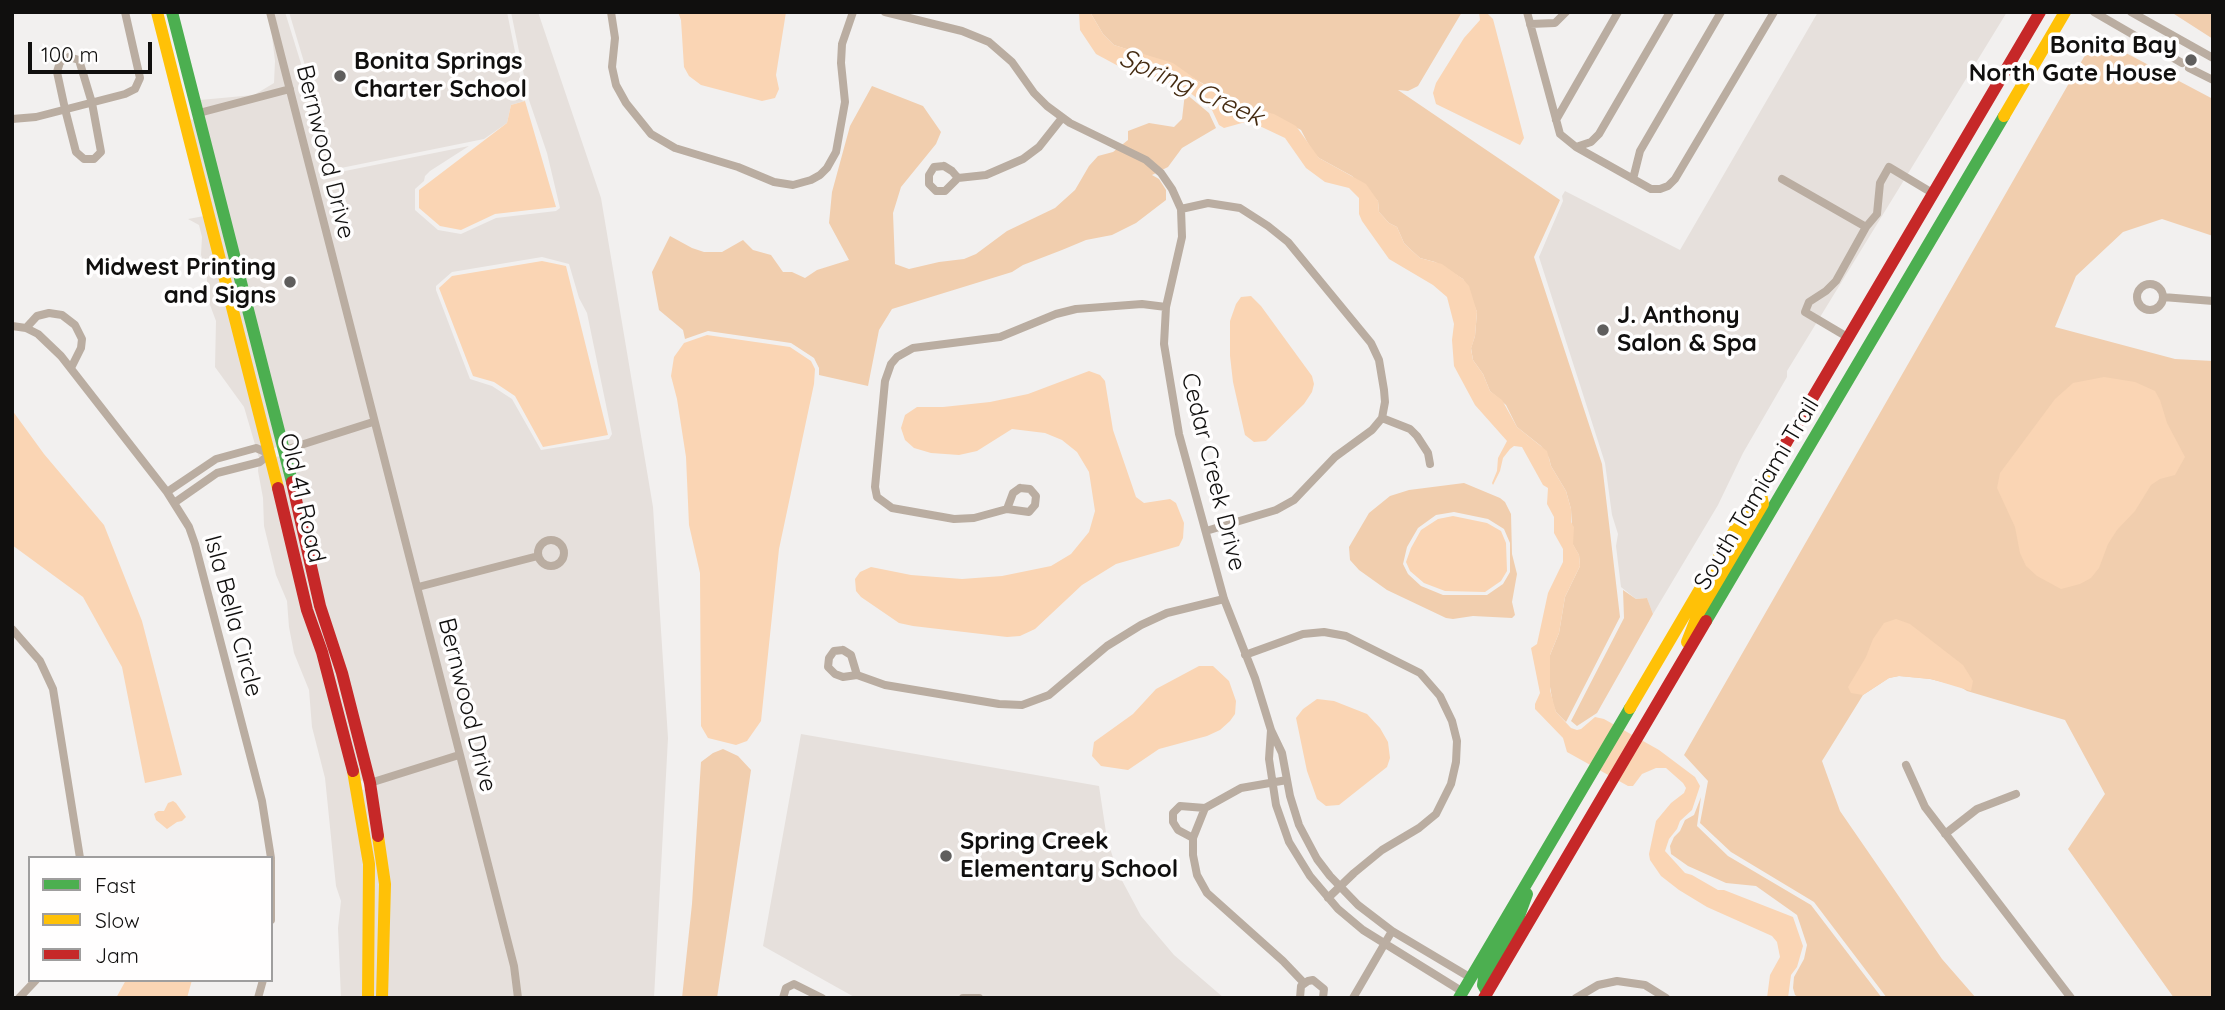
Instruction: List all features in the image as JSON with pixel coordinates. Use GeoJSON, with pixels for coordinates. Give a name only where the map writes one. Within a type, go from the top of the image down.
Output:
{"type":"FeatureCollection","features":[{"type":"Feature","properties":{"kind":"main road","name":"Old 41 Road"},"geometry":{"type":"LineString","coordinates":[[157,12],[307,610],[322,652],[357,787],[369,864],[368,998]]}},
{"type":"Feature","properties":{"kind":"main road","name":"Old 41 Road"},"geometry":{"type":"LineString","coordinates":[[172,12],[285,450],[320,606],[342,673],[370,783],[386,884],[382,998]]}},
{"type":"Feature","properties":{"kind":"main road","name":"South Tamiami Trail"},"geometry":{"type":"LineString","coordinates":[[1471,978],[2040,12]]}},
{"type":"Feature","properties":{"kind":"main road","name":"South Tamiami Trail"},"geometry":{"type":"LineString","coordinates":[[1486,995],[2066,12]]}},
{"type":"Feature","properties":{"kind":"main road"},"geometry":{"type":"LineString","coordinates":[[183,117],[199,113]]}},
{"type":"Feature","properties":{"kind":"main road"},"geometry":{"type":"LineString","coordinates":[[270,454],[285,450]]}},
{"type":"Feature","properties":{"kind":"main road"},"geometry":{"type":"LineString","coordinates":[[1671,681],[1698,614],[1763,503],[1760,489]]}},
{"type":"Feature","properties":{"kind":"main road"},"geometry":{"type":"LineString","coordinates":[[357,787],[370,783]]}},
{"type":"Feature","properties":{"kind":"main road"},"geometry":{"type":"LineString","coordinates":[[1486,995],[1484,978],[1519,916],[1538,864]]}},
{"type":"Feature","properties":{"kind":"main road"},"geometry":{"type":"LineString","coordinates":[[1464,996],[1471,978]]}},
{"type":"Feature","properties":{"kind":"street"},"geometry":{"type":"LineString","coordinates":[[12,119],[36,117],[135,89],[140,78],[125,12]]}},
{"type":"Feature","properties":{"kind":"street","name":"Bernwood Drive"},"geometry":{"type":"LineString","coordinates":[[270,12],[512,957],[519,998]]}},
{"type":"Feature","properties":{"kind":"street"},"geometry":{"type":"LineString","coordinates":[[611,12],[615,38],[612,66],[616,85],[626,103],[651,134],[675,148],[793,185],[820,175],[836,152],[845,102],[842,44],[853,12]]}},
{"type":"Feature","properties":{"kind":"street","name":"Cedar Creek Drive"},"geometry":{"type":"LineString","coordinates":[[885,12],[962,31],[989,43],[1012,62],[1040,100],[1062,118],[1138,156],[1154,166],[1167,181],[1181,209],[1183,228],[1166,307],[1165,354],[1176,421],[1224,599],[1271,730],[1282,753],[1296,816],[1307,842],[1339,887],[1368,914],[1471,978]]}},
{"type":"Feature","properties":{"kind":"street"},"geometry":{"type":"LineString","coordinates":[[1527,12],[1560,134],[1576,147],[1651,189],[1668,186],[1675,179],[1774,12]]}},
{"type":"Feature","properties":{"kind":"street"},"geometry":{"type":"LineString","coordinates":[[1530,24],[1555,23],[1566,12]]}},
{"type":"Feature","properties":{"kind":"street"},"geometry":{"type":"LineString","coordinates":[[1556,120],[1618,12]]}},
{"type":"Feature","properties":{"kind":"street"},"geometry":{"type":"LineString","coordinates":[[1576,147],[1591,142],[1599,134],[1670,12]]}},
{"type":"Feature","properties":{"kind":"street"},"geometry":{"type":"LineString","coordinates":[[1633,179],[1640,151],[1721,12]]}},
{"type":"Feature","properties":{"kind":"street"},"geometry":{"type":"LineString","coordinates":[[2094,12],[2213,80]]}},
{"type":"Feature","properties":{"kind":"street"},"geometry":{"type":"LineString","coordinates":[[2132,12],[2213,58]]}},
{"type":"Feature","properties":{"kind":"street"},"geometry":{"type":"LineString","coordinates":[[69,57],[79,60],[92,103],[101,152],[94,159],[84,159],[76,152],[65,109],[57,72],[60,62],[69,57]]}},
{"type":"Feature","properties":{"kind":"street"},"geometry":{"type":"LineString","coordinates":[[199,113],[290,89]]}},
{"type":"Feature","properties":{"kind":"street"},"geometry":{"type":"LineString","coordinates":[[958,178],[986,175],[1023,159],[1046,140],[1062,118]]}},
{"type":"Feature","properties":{"kind":"street"},"geometry":{"type":"LineString","coordinates":[[1849,338],[1805,312],[1809,302],[1836,281],[1866,227],[1877,214],[1880,183],[1889,167],[1934,194]]}},
{"type":"Feature","properties":{"kind":"street"},"geometry":{"type":"LineString","coordinates":[[1782,179],[1866,227]]}},
{"type":"Feature","properties":{"kind":"street"},"geometry":{"type":"LineString","coordinates":[[1181,209],[1208,203],[1240,208],[1268,226],[1296,251],[1375,351],[1385,402],[1382,418],[1372,430],[1335,457],[1303,491],[1285,505],[1206,530]]}},
{"type":"Feature","properties":{"kind":"street"},"geometry":{"type":"LineString","coordinates":[[2163,297],[2213,301]]}},
{"type":"Feature","properties":{"kind":"street"},"geometry":{"type":"LineString","coordinates":[[1007,509],[974,518],[954,519],[891,508],[877,497],[875,487],[885,381],[891,364],[897,357],[913,348],[1000,337],[1056,314],[1076,309],[1142,303],[1166,307]]}},
{"type":"Feature","properties":{"kind":"street"},"geometry":{"type":"LineString","coordinates":[[12,327],[26,328],[37,316],[49,313],[62,315],[75,325],[82,340],[71,368]]}},
{"type":"Feature","properties":{"kind":"street","name":"Isla Bella Circle"},"geometry":{"type":"LineString","coordinates":[[26,328],[50,344],[71,368],[167,492],[195,544],[262,801],[271,856]]}},
{"type":"Feature","properties":{"kind":"street"},"geometry":{"type":"LineString","coordinates":[[1382,418],[1410,429],[1428,453],[1430,464]]}},
{"type":"Feature","properties":{"kind":"street"},"geometry":{"type":"LineString","coordinates":[[285,450],[373,422]]}},
{"type":"Feature","properties":{"kind":"street"},"geometry":{"type":"LineString","coordinates":[[167,492],[216,459],[256,448],[270,454],[260,462],[217,473],[174,503]]}},
{"type":"Feature","properties":{"kind":"street"},"geometry":{"type":"LineString","coordinates":[[418,587],[538,556]]}},
{"type":"Feature","properties":{"kind":"street"},"geometry":{"type":"LineString","coordinates":[[856,675],[898,687],[999,705],[1022,705],[1049,695],[1107,646],[1141,625],[1167,613],[1224,599]]}},
{"type":"Feature","properties":{"kind":"street"},"geometry":{"type":"LineString","coordinates":[[12,629],[40,662],[53,689],[80,856]]}},
{"type":"Feature","properties":{"kind":"street"},"geometry":{"type":"LineString","coordinates":[[1245,655],[1303,634],[1324,632],[1346,636],[1420,673],[1433,687],[1452,721],[1457,741],[1457,762],[1451,784],[1436,814],[1419,828],[1382,850],[1328,898]]}},
{"type":"Feature","properties":{"kind":"street","name":"Cedar Creek Drive"},"geometry":{"type":"LineString","coordinates":[[1271,730],[1269,748],[1276,805],[1289,842],[1310,876],[1346,916],[1464,996]]}},
{"type":"Feature","properties":{"kind":"street"},"geometry":{"type":"LineString","coordinates":[[370,783],[459,755]]}},
{"type":"Feature","properties":{"kind":"street"},"geometry":{"type":"LineString","coordinates":[[1906,765],[1918,796],[2071,998]]}},
{"type":"Feature","properties":{"kind":"street"},"geometry":{"type":"LineString","coordinates":[[1193,838],[1178,830],[1173,822],[1173,813],[1180,806],[1205,808],[1241,788],[1287,780]]}},
{"type":"Feature","properties":{"kind":"street"},"geometry":{"type":"LineString","coordinates":[[1945,834],[1977,809],[2016,794]]}},
{"type":"Feature","properties":{"kind":"street"},"geometry":{"type":"LineString","coordinates":[[1205,808],[1193,838],[1195,865],[1207,893],[1304,983]]}},
{"type":"Feature","properties":{"kind":"street"},"geometry":{"type":"LineString","coordinates":[[1353,998],[1392,931]]}},
{"type":"Feature","properties":{"kind":"street"},"geometry":{"type":"LineString","coordinates":[[1300,998],[1299,990],[1308,981],[1318,982],[1324,989],[1324,998]]}},
{"type":"Feature","properties":{"kind":"street"},"geometry":{"type":"LineString","coordinates":[[1576,998],[1598,985],[1617,981],[1645,985],[1666,998]]}},
{"type":"Feature","properties":{"kind":"street"},"geometry":{"type":"LineString","coordinates":[[19,998],[34,982]]}},
{"type":"Feature","properties":{"kind":"street"},"geometry":{"type":"LineString","coordinates":[[783,998],[786,988],[794,984],[822,998]]}},
{"type":"Feature","properties":{"kind":"street"},"geometry":{"type":"LineString","coordinates":[[963,998],[979,998]]}},
{"type":"Feature","properties":{"kind":"shaded area"},"geometry":{"type":"Polygon","coordinates":[[[269,12],[285,12],[335,173],[469,146],[430,171],[415,189],[415,210],[438,230],[461,234],[496,218],[556,211],[560,208],[547,153],[529,100],[511,12],[538,12],[601,198],[653,507],[668,738],[654,998],[386,998],[389,879],[376,786],[325,605],[200,100],[254,95],[274,83],[275,61],[269,12]],[[542,257],[452,272],[436,286],[470,379],[492,386],[512,399],[541,450],[609,439],[612,434],[587,313],[579,298],[569,264],[542,257]]]}},
{"type":"Feature","properties":{"kind":"shaded area"},"geometry":{"type":"Polygon","coordinates":[[[289,12],[507,12],[525,101],[511,105],[507,123],[484,139],[336,169],[289,12]]]}},
{"type":"Feature","properties":{"kind":"shaded area"},"geometry":{"type":"Polygon","coordinates":[[[1090,12],[1462,12],[1418,86],[1408,91],[1398,90],[1560,200],[1534,257],[1602,464],[1620,617],[1566,722],[1556,712],[1553,704],[1549,662],[1559,633],[1565,597],[1580,566],[1579,555],[1573,545],[1571,509],[1566,491],[1549,458],[1541,446],[1517,427],[1506,405],[1490,391],[1473,360],[1471,348],[1477,312],[1463,279],[1435,262],[1420,258],[1409,248],[1397,227],[1379,212],[1378,201],[1352,176],[1319,158],[1312,151],[1301,130],[1267,112],[1231,104],[1202,83],[1160,60],[1114,45],[1103,34],[1090,12]]]}},
{"type":"Feature","properties":{"kind":"shaded area"},"geometry":{"type":"Polygon","coordinates":[[[1818,12],[2007,12],[1787,371],[1787,377],[1743,453],[1718,505],[1653,614],[1647,598],[1636,599],[1621,587],[1616,546],[1618,534],[1612,515],[1605,463],[1539,257],[1565,191],[1680,250],[1818,12]]]}},
{"type":"Feature","properties":{"kind":"shaded area"},"geometry":{"type":"Polygon","coordinates":[[[2171,12],[2213,12],[2213,39],[2171,12]]]}},
{"type":"Feature","properties":{"kind":"shaded area"},"geometry":{"type":"Polygon","coordinates":[[[2088,50],[2126,53],[2213,99],[2213,236],[2162,219],[2123,232],[2076,276],[2055,327],[2175,359],[2213,361],[2213,998],[2174,998],[2068,849],[2105,794],[2065,720],[1967,691],[1959,686],[1930,679],[1899,676],[1889,678],[1863,695],[1822,761],[1840,811],[1942,959],[1976,998],[1887,998],[1814,902],[1731,852],[1700,823],[1708,781],[1684,755],[2088,50]]]}},
{"type":"Feature","properties":{"kind":"shaded area"},"geometry":{"type":"Polygon","coordinates":[[[872,86],[923,106],[941,132],[936,144],[901,187],[893,213],[895,264],[909,269],[964,259],[976,254],[1007,231],[1055,208],[1075,190],[1098,156],[1113,152],[1128,140],[1128,131],[1149,123],[1174,127],[1182,119],[1185,93],[1209,113],[1216,128],[1182,148],[1168,167],[1152,175],[1159,179],[1166,190],[1166,200],[1136,223],[1112,235],[1086,240],[1012,272],[892,309],[879,330],[868,386],[819,375],[814,358],[791,343],[708,331],[685,339],[683,330],[659,310],[652,272],[670,236],[704,252],[722,252],[743,240],[753,250],[771,255],[783,272],[792,272],[805,278],[817,270],[849,260],[829,223],[832,192],[850,126],[872,86]]]}},
{"type":"Feature","properties":{"kind":"shaded area"},"geometry":{"type":"Polygon","coordinates":[[[196,119],[280,447],[273,448],[190,120],[196,119]]]}},
{"type":"Feature","properties":{"kind":"shaded area"},"geometry":{"type":"Polygon","coordinates":[[[204,216],[353,788],[365,865],[364,998],[341,998],[338,928],[341,901],[336,886],[325,778],[312,727],[309,690],[294,653],[287,601],[276,575],[264,526],[259,458],[244,407],[215,367],[216,321],[207,297],[207,271],[201,255],[202,237],[199,225],[188,219],[204,216]]]}},
{"type":"Feature","properties":{"kind":"shaded area"},"geometry":{"type":"Polygon","coordinates":[[[282,456],[365,780],[360,781],[311,608],[275,457],[282,456]]]}},
{"type":"Feature","properties":{"kind":"shaded area"},"geometry":{"type":"Polygon","coordinates":[[[1464,483],[1505,502],[1511,514],[1512,554],[1517,574],[1512,602],[1515,615],[1512,618],[1446,618],[1387,590],[1350,560],[1349,547],[1369,513],[1390,496],[1409,490],[1464,483]],[[1454,512],[1436,515],[1418,528],[1407,547],[1403,564],[1408,574],[1421,586],[1443,595],[1487,595],[1503,584],[1510,572],[1510,543],[1504,529],[1488,519],[1454,512]]]}},
{"type":"Feature","properties":{"kind":"shaded area"},"geometry":{"type":"Polygon","coordinates":[[[1623,590],[1636,599],[1647,598],[1653,614],[1597,713],[1577,726],[1571,721],[1624,618],[1623,590]]]}},
{"type":"Feature","properties":{"kind":"shaded area","name":"Spring Creek Elementary School"},"geometry":{"type":"Polygon","coordinates":[[[801,734],[1099,786],[1107,839],[1118,873],[1141,916],[1174,955],[1224,998],[856,998],[763,946],[801,734]]]}},
{"type":"Feature","properties":{"kind":"shaded area"},"geometry":{"type":"Polygon","coordinates":[[[723,749],[738,756],[751,770],[717,998],[682,998],[692,904],[701,762],[723,749]]]}},
{"type":"Feature","properties":{"kind":"shaded area"},"geometry":{"type":"Polygon","coordinates":[[[367,789],[381,884],[377,998],[373,998],[362,790],[367,789]]]}},
{"type":"Feature","properties":{"kind":"shaded area"},"geometry":{"type":"Polygon","coordinates":[[[1701,797],[1697,826],[1728,856],[1811,905],[1882,998],[1800,998],[1795,995],[1794,977],[1804,959],[1807,945],[1797,915],[1756,886],[1726,883],[1688,866],[1671,854],[1670,846],[1674,837],[1685,820],[1694,815],[1701,797]]]}},
{"type":"Feature","properties":{"kind":"water"},"geometry":{"type":"Polygon","coordinates":[[[678,12],[786,12],[776,75],[779,89],[775,98],[762,101],[701,85],[689,76],[684,67],[681,20],[678,12]]]}},
{"type":"Feature","properties":{"kind":"water","name":"Spring Creek"},"geometry":{"type":"Polygon","coordinates":[[[1079,12],[1090,12],[1103,34],[1114,45],[1173,63],[1231,104],[1274,114],[1296,126],[1319,158],[1366,184],[1378,201],[1379,212],[1397,227],[1409,248],[1420,258],[1442,264],[1469,286],[1477,312],[1471,349],[1473,360],[1490,391],[1502,400],[1517,427],[1547,451],[1551,466],[1566,491],[1571,509],[1573,544],[1579,555],[1580,566],[1565,597],[1559,633],[1550,655],[1550,690],[1556,712],[1571,728],[1577,730],[1595,717],[1604,719],[1659,750],[1695,777],[1700,786],[1692,810],[1680,821],[1665,851],[1685,873],[1718,890],[1793,917],[1803,946],[1797,967],[1791,975],[1788,998],[1767,998],[1770,975],[1780,957],[1777,942],[1772,936],[1707,907],[1679,890],[1661,876],[1650,860],[1656,821],[1671,803],[1684,793],[1686,788],[1683,783],[1666,768],[1656,768],[1642,774],[1633,786],[1628,786],[1567,752],[1563,738],[1535,709],[1540,693],[1531,648],[1537,644],[1548,593],[1563,562],[1563,549],[1554,533],[1554,517],[1547,504],[1548,488],[1543,485],[1522,447],[1514,446],[1510,449],[1503,458],[1493,485],[1492,483],[1498,458],[1507,441],[1475,405],[1454,366],[1454,324],[1447,297],[1433,285],[1389,259],[1362,221],[1359,198],[1349,188],[1325,182],[1306,168],[1285,138],[1249,121],[1224,128],[1219,125],[1212,110],[1180,85],[1141,71],[1122,68],[1096,54],[1080,30],[1079,12]]]}},
{"type":"Feature","properties":{"kind":"water"},"geometry":{"type":"Polygon","coordinates":[[[1479,12],[1486,12],[1493,19],[1524,138],[1520,145],[1436,104],[1433,93],[1436,83],[1464,38],[1480,20],[1479,12]]]}},
{"type":"Feature","properties":{"kind":"water"},"geometry":{"type":"Polygon","coordinates":[[[525,101],[556,207],[495,214],[461,230],[440,226],[419,208],[419,190],[507,123],[511,105],[525,101]]]}},
{"type":"Feature","properties":{"kind":"water"},"geometry":{"type":"Polygon","coordinates":[[[542,261],[566,266],[608,435],[543,447],[515,396],[494,382],[473,376],[439,288],[452,276],[542,261]]]}},
{"type":"Feature","properties":{"kind":"water"},"geometry":{"type":"Polygon","coordinates":[[[1251,296],[1312,376],[1314,384],[1304,404],[1266,441],[1254,442],[1245,435],[1230,356],[1230,321],[1241,297],[1251,296]]]}},
{"type":"Feature","properties":{"kind":"water"},"geometry":{"type":"Polygon","coordinates":[[[707,335],[790,347],[811,361],[815,369],[779,549],[761,721],[747,741],[736,745],[708,738],[701,726],[700,573],[689,525],[686,457],[671,376],[674,357],[684,343],[707,335]]]}},
{"type":"Feature","properties":{"kind":"water"},"geometry":{"type":"Polygon","coordinates":[[[1089,371],[1100,375],[1105,381],[1113,430],[1136,497],[1144,503],[1170,499],[1176,503],[1184,523],[1183,538],[1179,546],[1116,564],[1082,585],[1035,629],[1020,636],[1007,637],[899,623],[861,597],[856,591],[855,579],[860,572],[871,567],[911,575],[962,579],[1002,576],[1051,566],[1071,554],[1089,532],[1095,511],[1089,472],[1077,452],[1062,440],[1045,433],[1012,429],[977,451],[959,455],[931,453],[914,448],[905,440],[901,428],[905,415],[917,407],[990,402],[1028,394],[1089,371]]]}},
{"type":"Feature","properties":{"kind":"water"},"geometry":{"type":"Polygon","coordinates":[[[2104,377],[2135,382],[2155,391],[2167,423],[2185,457],[2175,475],[2151,485],[2135,511],[2117,530],[2108,544],[2099,568],[2091,578],[2061,589],[2037,576],[2026,566],[2020,553],[2015,527],[1997,488],[2000,473],[2055,399],[2073,383],[2104,377]]]}},
{"type":"Feature","properties":{"kind":"water"},"geometry":{"type":"Polygon","coordinates":[[[12,410],[44,454],[104,525],[142,621],[182,775],[145,783],[122,667],[83,597],[12,545],[12,410]]]}},
{"type":"Feature","properties":{"kind":"water"},"geometry":{"type":"Polygon","coordinates":[[[1453,516],[1487,523],[1501,531],[1506,543],[1507,571],[1501,581],[1485,592],[1445,591],[1424,583],[1410,571],[1406,562],[1421,530],[1438,519],[1453,516]]]}},
{"type":"Feature","properties":{"kind":"water"},"geometry":{"type":"Polygon","coordinates":[[[1896,619],[1910,624],[1963,665],[1973,681],[1971,691],[1931,679],[1899,676],[1889,678],[1863,695],[1851,693],[1848,687],[1866,657],[1873,639],[1884,623],[1896,619]]]}},
{"type":"Feature","properties":{"kind":"water"},"geometry":{"type":"Polygon","coordinates":[[[1199,666],[1213,666],[1229,681],[1236,701],[1235,714],[1230,721],[1207,736],[1159,749],[1128,770],[1101,766],[1092,756],[1094,742],[1133,714],[1156,689],[1199,666]]]}},
{"type":"Feature","properties":{"kind":"water"},"geometry":{"type":"Polygon","coordinates":[[[1317,699],[1334,701],[1367,714],[1388,742],[1390,758],[1387,767],[1339,805],[1326,806],[1317,799],[1307,771],[1296,718],[1317,699]]]}},
{"type":"Feature","properties":{"kind":"water"},"geometry":{"type":"Polygon","coordinates":[[[173,801],[186,817],[167,829],[156,820],[154,814],[164,811],[168,803],[173,801]]]}},
{"type":"Feature","properties":{"kind":"water"},"geometry":{"type":"Polygon","coordinates":[[[125,982],[191,982],[187,998],[116,998],[125,982]]]}},
{"type":"Feature","properties":{"kind":"traffic: fast"},"geometry":{"type":"LineString","coordinates":[[172,12],[292,482]]}},
{"type":"Feature","properties":{"kind":"traffic: fast"},"geometry":{"type":"LineString","coordinates":[[1706,621],[2004,116]]}},
{"type":"Feature","properties":{"kind":"traffic: fast"},"geometry":{"type":"LineString","coordinates":[[1459,998],[1630,708]]}},
{"type":"Feature","properties":{"kind":"traffic: fast"},"geometry":{"type":"LineString","coordinates":[[1487,992],[1483,985],[1484,978],[1519,916],[1527,894]]}},
{"type":"Feature","properties":{"kind":"traffic: slow"},"geometry":{"type":"LineString","coordinates":[[157,12],[278,488]]}},
{"type":"Feature","properties":{"kind":"traffic: slow"},"geometry":{"type":"LineString","coordinates":[[2004,116],[2065,12]]}},
{"type":"Feature","properties":{"kind":"traffic: slow"},"geometry":{"type":"LineString","coordinates":[[1630,708],[1786,443]]}},
{"type":"Feature","properties":{"kind":"traffic: slow"},"geometry":{"type":"LineString","coordinates":[[1687,642],[1698,614],[1763,504],[1760,489]]}},
{"type":"Feature","properties":{"kind":"traffic: slow"},"geometry":{"type":"LineString","coordinates":[[353,771],[369,864],[368,998]]}},
{"type":"Feature","properties":{"kind":"traffic: slow"},"geometry":{"type":"LineString","coordinates":[[378,836],[385,884],[382,998]]}},
{"type":"Feature","properties":{"kind":"traffic: jam"},"geometry":{"type":"LineString","coordinates":[[1786,443],[2040,12]]}},
{"type":"Feature","properties":{"kind":"traffic: jam"},"geometry":{"type":"LineString","coordinates":[[292,482],[320,606],[342,673],[370,783],[378,836]]}},
{"type":"Feature","properties":{"kind":"traffic: jam"},"geometry":{"type":"LineString","coordinates":[[278,488],[307,610],[322,652],[353,771]]}},
{"type":"Feature","properties":{"kind":"traffic: jam"},"geometry":{"type":"LineString","coordinates":[[1484,998],[1706,621]]}},
{"type":"Feature","properties":{"kind":"place","name":"Bonita Bay North Gate House"},"geometry":{"type":"Point","coordinates":[2191,60]}},
{"type":"Feature","properties":{"kind":"place","name":"Bonita Springs Charter School"},"geometry":{"type":"Point","coordinates":[340,76]}},
{"type":"Feature","properties":{"kind":"place","name":"Midwest Printing and Signs"},"geometry":{"type":"Point","coordinates":[290,282]}},
{"type":"Feature","properties":{"kind":"place","name":"J. Anthony Salon & Spa"},"geometry":{"type":"Point","coordinates":[1603,330]}},
{"type":"Feature","properties":{"kind":"place","name":"Spring Creek Elementary School"},"geometry":{"type":"Point","coordinates":[946,856]}}]}
